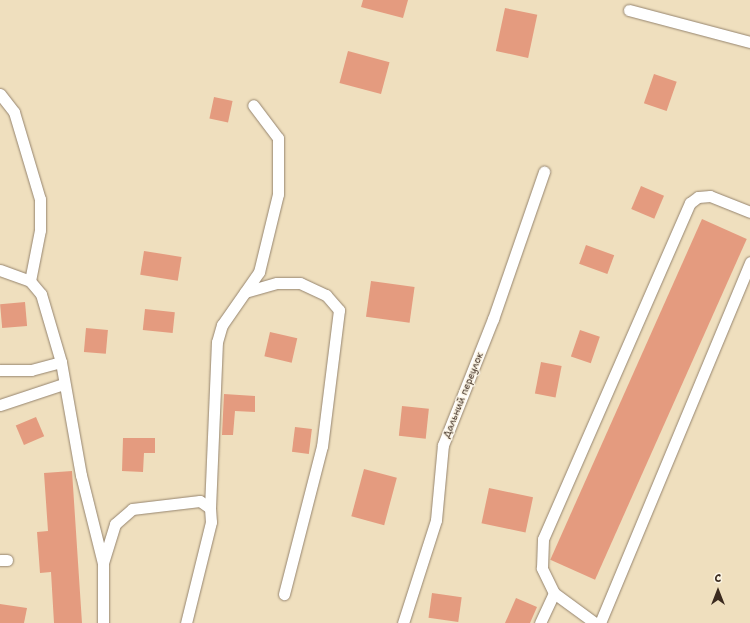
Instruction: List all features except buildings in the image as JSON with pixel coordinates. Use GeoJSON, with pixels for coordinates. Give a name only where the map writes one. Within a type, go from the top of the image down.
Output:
{"type":"FeatureCollection","features":[{"type":"Feature","properties":{"kind":"lane"},"geometry":{"type":"LineString","coordinates":[[630,10],[750,42]]}},
{"type":"Feature","properties":{"kind":"lane"},"geometry":{"type":"LineString","coordinates":[[0,94],[14,112],[40,199],[40,230],[30,281]]}},
{"type":"Feature","properties":{"kind":"lane"},"geometry":{"type":"LineString","coordinates":[[186,623],[211,522],[210,508],[217,342],[222,325],[259,272],[265,253],[278,194],[280,156],[278,138],[253,105]]}},
{"type":"Feature","properties":{"kind":"lane","name":"Дальний переулок"},"geometry":{"type":"LineString","coordinates":[[403,623],[436,520],[442,445],[494,319],[544,172]]}},
{"type":"Feature","properties":{"kind":"lane"},"geometry":{"type":"LineString","coordinates":[[595,623],[554,593],[542,568],[543,539],[690,203],[698,197],[710,196],[750,212]]}},
{"type":"Feature","properties":{"kind":"lane"},"geometry":{"type":"LineString","coordinates":[[600,623],[750,262]]}},
{"type":"Feature","properties":{"kind":"lane"},"geometry":{"type":"LineString","coordinates":[[0,270],[13,272],[30,281],[41,294],[61,362],[63,384],[103,563],[103,623]]}},
{"type":"Feature","properties":{"kind":"lane"},"geometry":{"type":"LineString","coordinates":[[245,292],[276,283],[300,283],[326,295],[338,310],[322,446],[284,594]]}},
{"type":"Feature","properties":{"kind":"lane"},"geometry":{"type":"LineString","coordinates":[[0,370],[31,370],[61,362]]}},
{"type":"Feature","properties":{"kind":"lane"},"geometry":{"type":"LineString","coordinates":[[0,405],[63,384]]}},
{"type":"Feature","properties":{"kind":"lane"},"geometry":{"type":"LineString","coordinates":[[103,563],[115,524],[132,509],[200,501],[210,508]]}},
{"type":"Feature","properties":{"kind":"lane"},"geometry":{"type":"LineString","coordinates":[[540,623],[554,593]]}}]}
